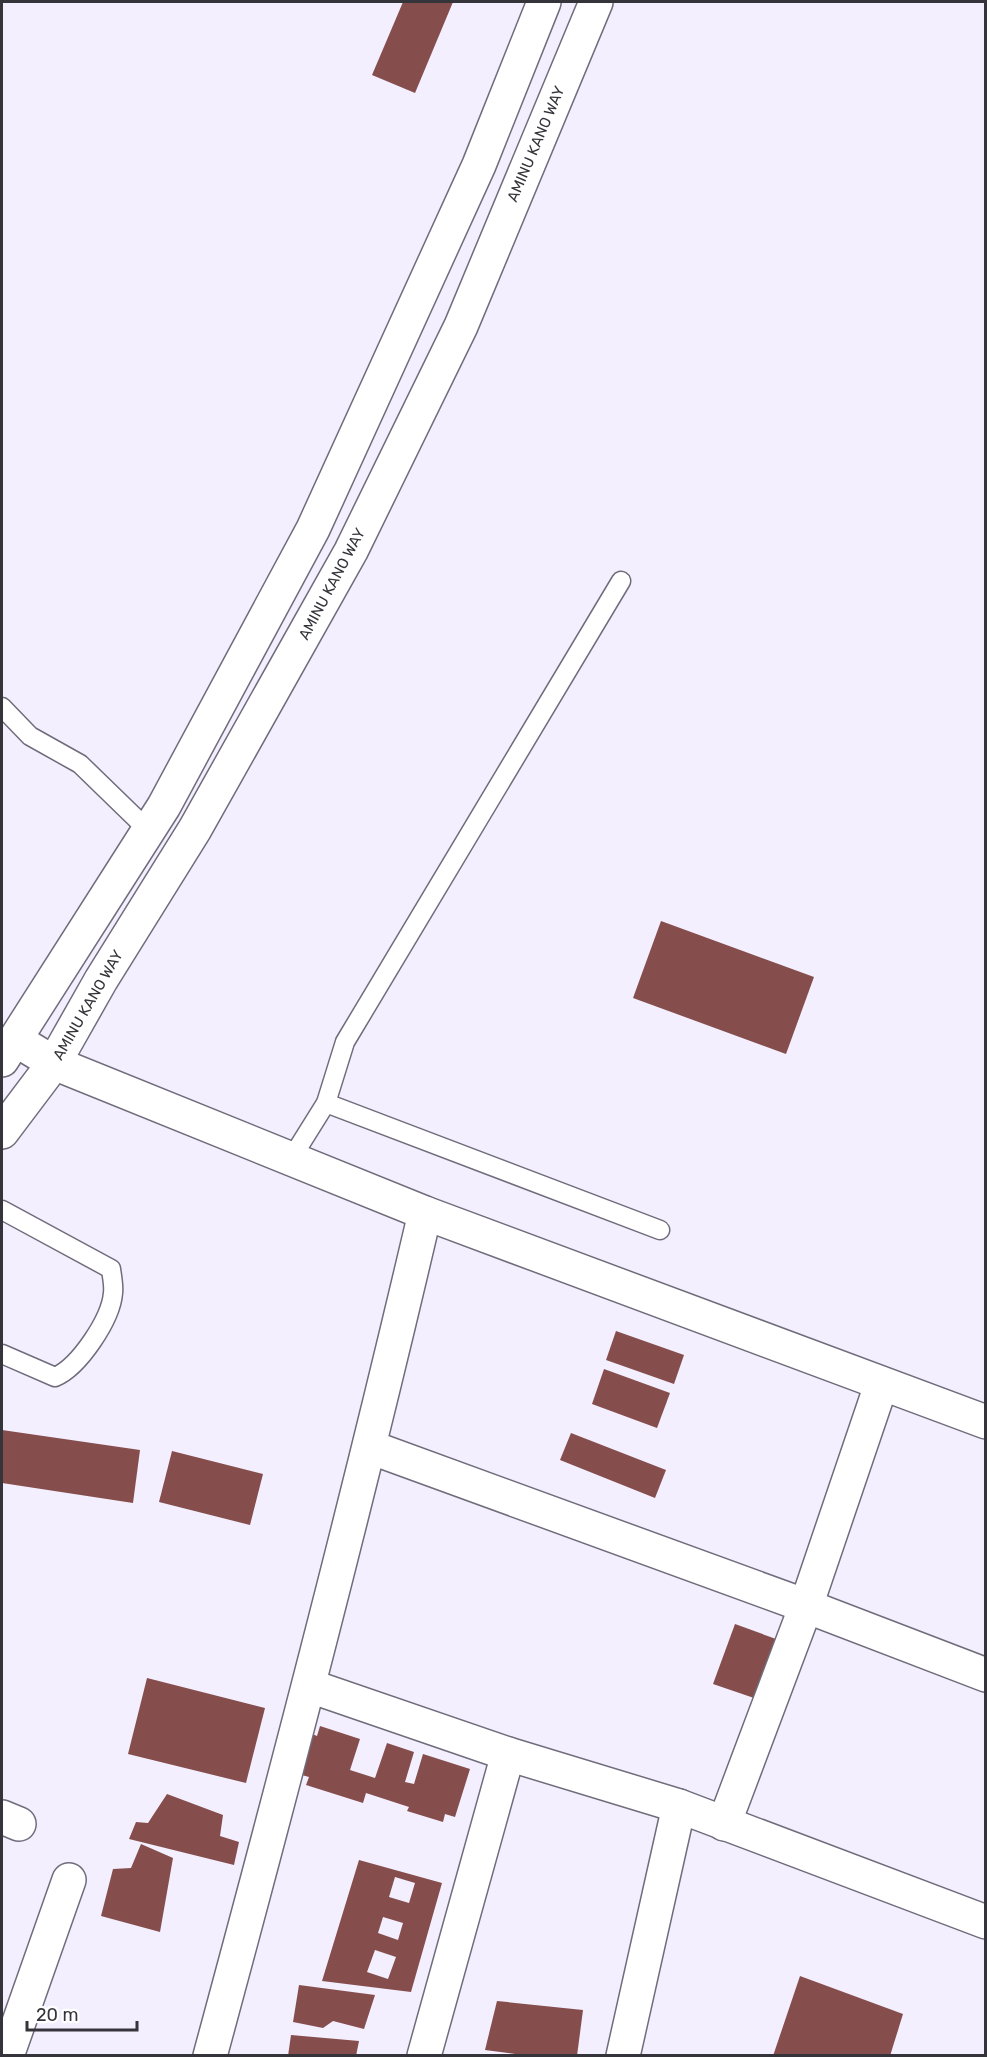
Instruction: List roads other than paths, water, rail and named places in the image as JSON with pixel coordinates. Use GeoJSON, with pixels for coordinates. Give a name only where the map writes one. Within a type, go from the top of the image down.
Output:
{"type":"FeatureCollection","features":[{"type":"Feature","properties":{"kind":"street"},"geometry":{"type":"LineString","coordinates":[[544,2],[479,165],[313,529],[149,831],[9,1050],[54,1063],[425,1213],[881,1385],[986,1422]]}},
{"type":"Feature","properties":{"kind":"street","name":"AMINU KANO WAY"},"geometry":{"type":"LineString","coordinates":[[2,1132],[54,1063],[101,980],[238,756],[351,551],[461,326],[596,2]]}},
{"type":"Feature","properties":{"kind":"street"},"geometry":{"type":"LineString","coordinates":[[210,2055],[310,1686],[370,1447],[425,1213]]}},
{"type":"Feature","properties":{"kind":"street"},"geometry":{"type":"LineString","coordinates":[[724,1824],[806,1606],[881,1385]]}},
{"type":"Feature","properties":{"kind":"street"},"geometry":{"type":"LineString","coordinates":[[370,1447],[806,1606],[986,1675]]}},
{"type":"Feature","properties":{"kind":"street"},"geometry":{"type":"LineString","coordinates":[[310,1686],[508,1754],[679,1806],[986,1922]]}},
{"type":"Feature","properties":{"kind":"street"},"geometry":{"type":"LineString","coordinates":[[424,2055],[508,1754]]}},
{"type":"Feature","properties":{"kind":"street"},"geometry":{"type":"LineString","coordinates":[[625,2055],[679,1806]]}},
{"type":"Feature","properties":{"kind":"street"},"geometry":{"type":"LineString","coordinates":[[7,2055],[69,1880]]}},
{"type":"Feature","properties":{"kind":"lane"},"geometry":{"type":"LineString","coordinates":[[291,1159],[326,1103],[345,1042],[621,581]]}},
{"type":"Feature","properties":{"kind":"lane"},"geometry":{"type":"LineString","coordinates":[[2,707],[30,736]]}},
{"type":"Feature","properties":{"kind":"lane"},"geometry":{"type":"LineString","coordinates":[[2,726],[30,736],[80,764],[149,831]]}},
{"type":"Feature","properties":{"kind":"lane"},"geometry":{"type":"LineString","coordinates":[[326,1103],[660,1230]]}},
{"type":"Feature","properties":{"kind":"lane"},"geometry":{"type":"LineString","coordinates":[[2,1210],[111,1269],[113,1294],[103,1326],[66,1372],[55,1377],[2,1354]]}}]}
